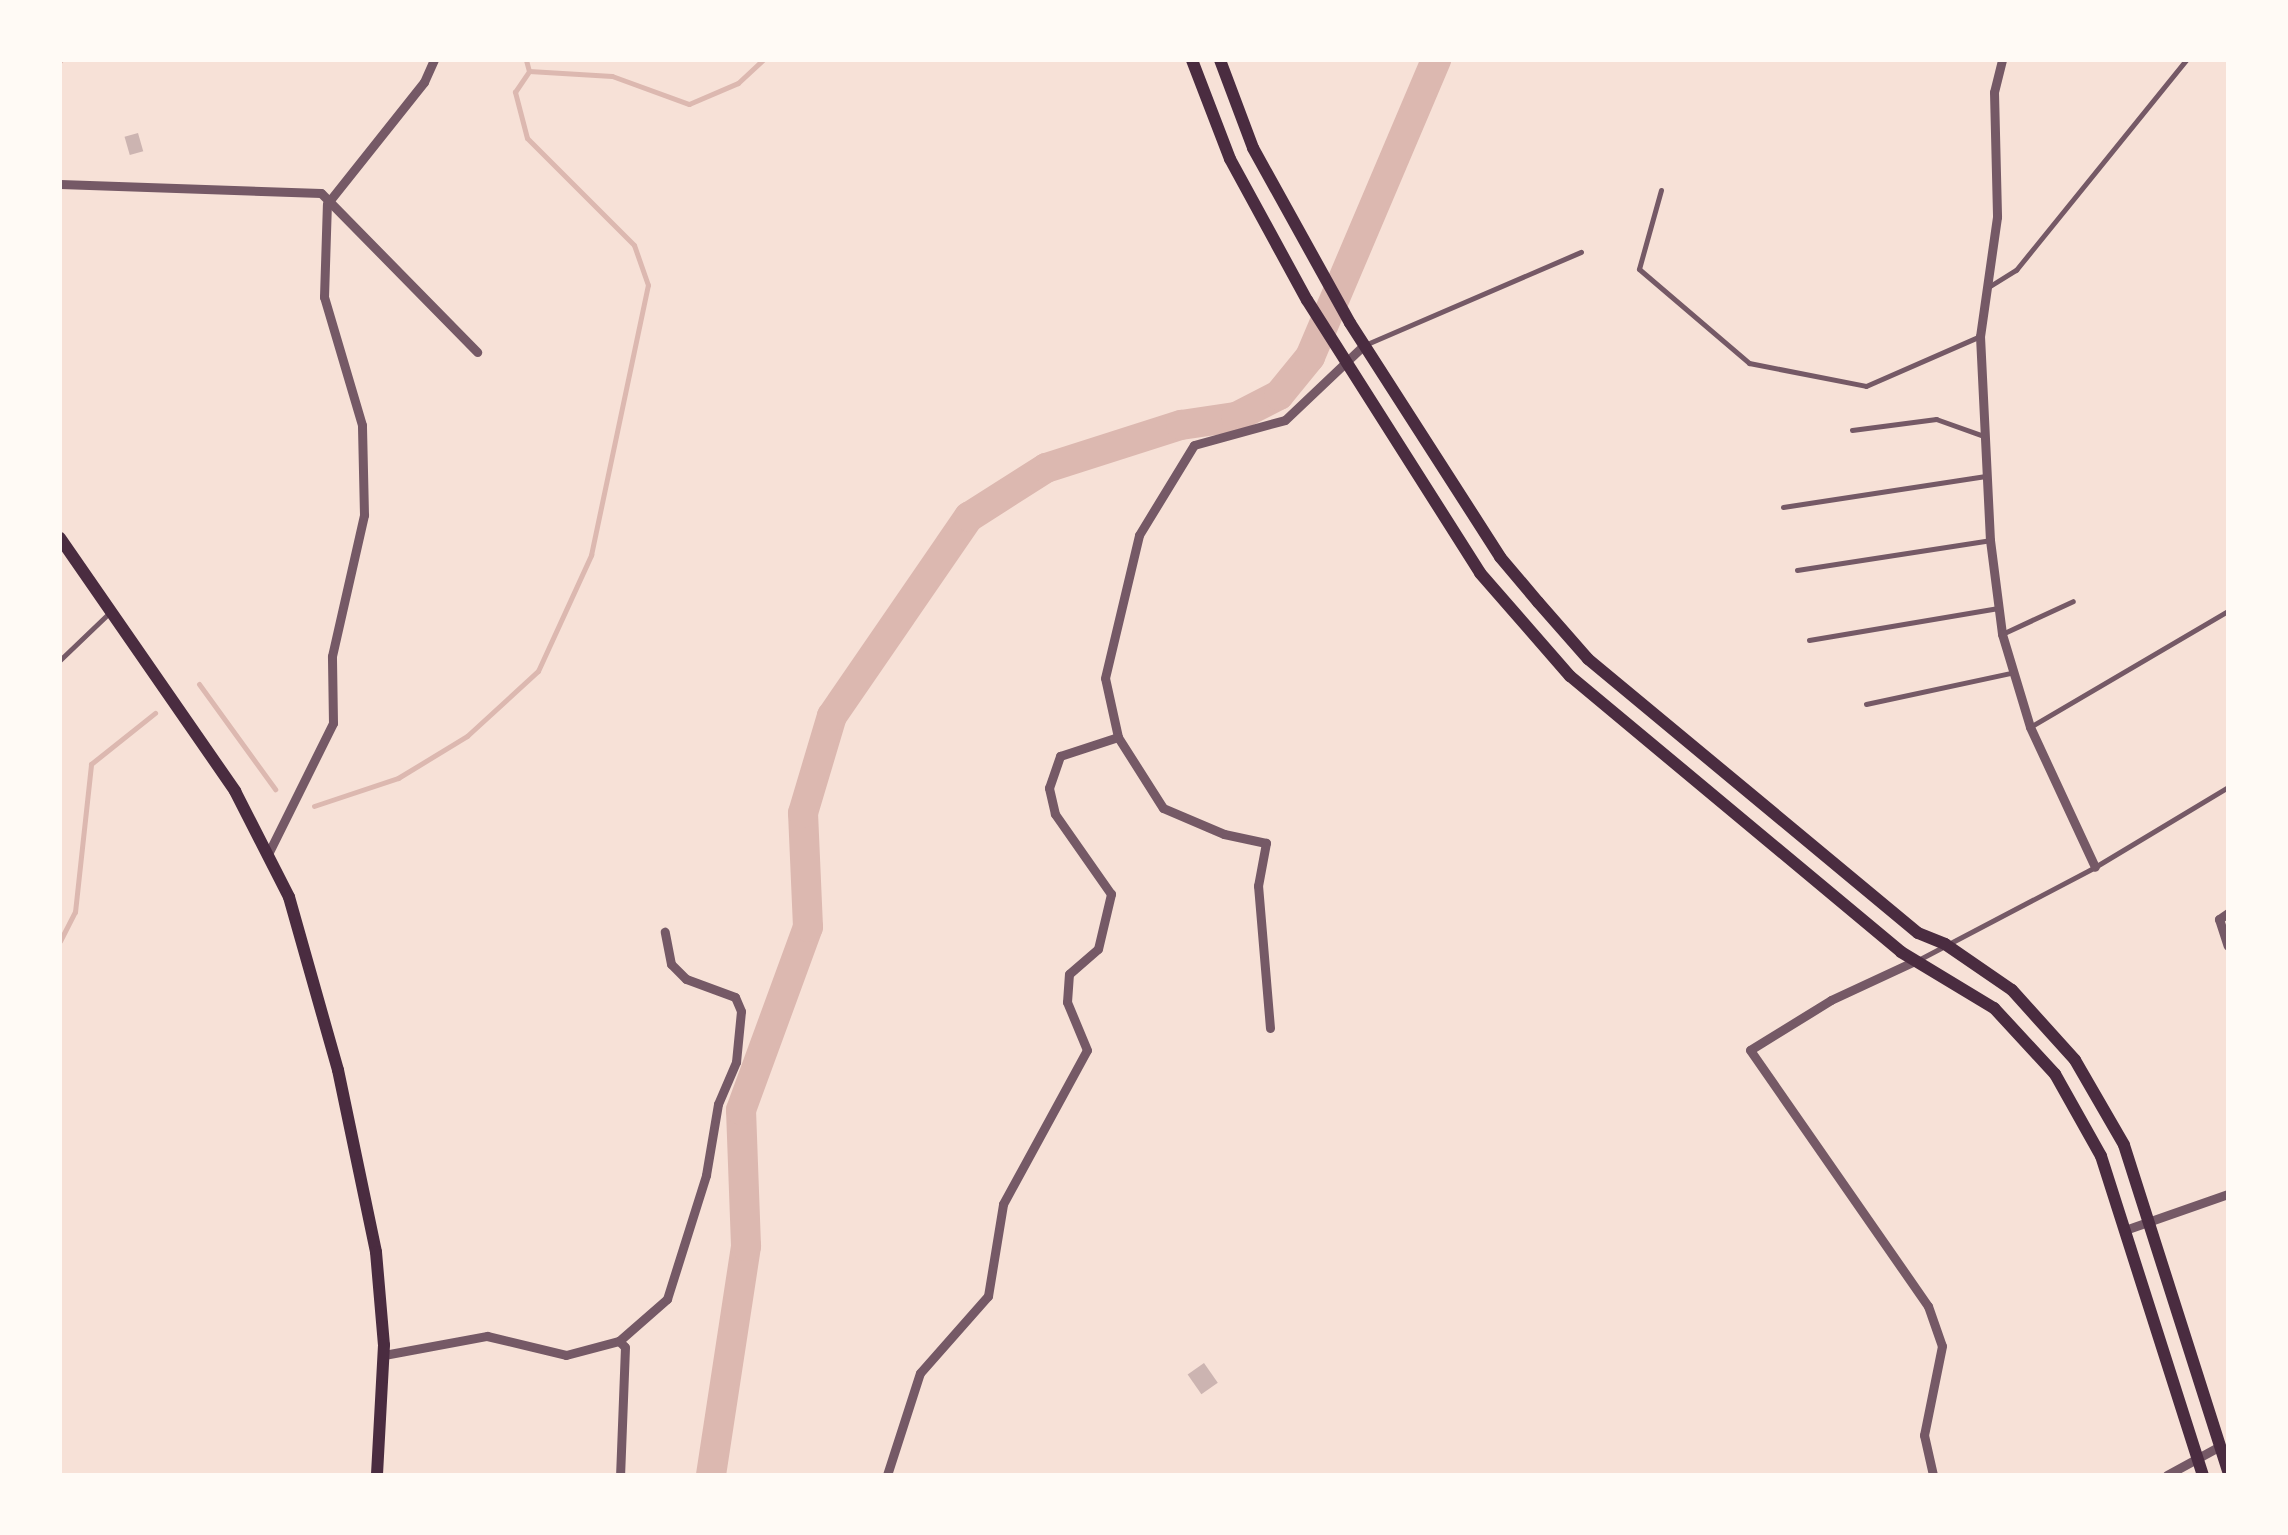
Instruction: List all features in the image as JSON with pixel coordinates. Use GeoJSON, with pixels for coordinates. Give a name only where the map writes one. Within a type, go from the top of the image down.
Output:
{"type":"FeatureCollection","features":[{"type":"Feature","properties":{"kind":"main road"},"geometry":{"type":"LineString","coordinates":[[1192,60],[1230,159],[1307,300],[1480,574],[1570,676],[1917,960],[1994,1008],[2055,1074],[2100,1156],[2203,1475]]}},
{"type":"Feature","properties":{"kind":"main road"},"geometry":{"type":"LineString","coordinates":[[1220,60],[1253,148],[1350,322],[1500,557],[1588,658],[1918,933],[1946,944],[2012,990],[2075,1060],[2124,1146],[2228,1471]]}},
{"type":"Feature","properties":{"kind":"main road"},"geometry":{"type":"LineString","coordinates":[[60,538],[206,747],[269,852],[314,975],[357,1152],[376,1252],[384,1355],[377,1475]]}},
{"type":"Feature","properties":{"kind":"street"},"geometry":{"type":"LineString","coordinates":[[269,852],[333,723],[332,656],[364,514],[362,425],[324,297],[326,204],[424,82],[434,60]]}},
{"type":"Feature","properties":{"kind":"street"},"geometry":{"type":"LineString","coordinates":[[2002,60],[1994,92],[1990,286],[1980,336],[1990,540],[2002,634],[2030,727],[2096,868]]}},
{"type":"Feature","properties":{"kind":"street"},"geometry":{"type":"LineString","coordinates":[[60,184],[252,194],[310,189],[476,352]]}},
{"type":"Feature","properties":{"kind":"street"},"geometry":{"type":"LineString","coordinates":[[1270,1028],[1258,886],[1266,843],[1224,834],[1163,808],[1118,737],[1105,678],[1139,536],[1194,445],[1285,420],[1344,359],[1364,345]]}},
{"type":"Feature","properties":{"kind":"street"},"geometry":{"type":"LineString","coordinates":[[887,1475],[920,1373],[988,1296],[1003,1204],[1086,1050],[1066,1002],[1070,974],[1098,948],[1111,894],[1054,814],[1049,788],[1060,756],[1118,737]]}},
{"type":"Feature","properties":{"kind":"street"},"geometry":{"type":"LineString","coordinates":[[2228,913],[2218,918],[2228,946]]}},
{"type":"Feature","properties":{"kind":"street"},"geometry":{"type":"LineString","coordinates":[[384,1355],[488,1336],[544,1354],[619,1342],[667,1299],[706,1175],[718,1104],[736,1062],[740,1011],[735,997],[686,979],[671,964],[665,932]]}},
{"type":"Feature","properties":{"kind":"street"},"geometry":{"type":"LineString","coordinates":[[1917,960],[1831,1000],[1750,1050],[1928,1306],[1942,1346],[1924,1435],[1932,1475]]}},
{"type":"Feature","properties":{"kind":"street"},"geometry":{"type":"LineString","coordinates":[[2125,1230],[2228,1194]]}},
{"type":"Feature","properties":{"kind":"street"},"geometry":{"type":"LineString","coordinates":[[619,1342],[625,1347],[620,1475]]}},
{"type":"Feature","properties":{"kind":"street"},"geometry":{"type":"LineString","coordinates":[[2167,1475],[2220,1446]]}},
{"type":"Feature","properties":{"kind":"lane"},"geometry":{"type":"LineString","coordinates":[[1990,286],[2016,270],[2186,60]]}},
{"type":"Feature","properties":{"kind":"lane"},"geometry":{"type":"LineString","coordinates":[[1661,190],[1639,269],[1749,363],[1866,386],[1980,336]]}},
{"type":"Feature","properties":{"kind":"lane"},"geometry":{"type":"LineString","coordinates":[[1364,345],[1581,252]]}},
{"type":"Feature","properties":{"kind":"lane"},"geometry":{"type":"LineString","coordinates":[[1852,430],[1936,419],[1984,436]]}},
{"type":"Feature","properties":{"kind":"lane"},"geometry":{"type":"LineString","coordinates":[[1783,508],[1986,476]]}},
{"type":"Feature","properties":{"kind":"lane"},"geometry":{"type":"LineString","coordinates":[[1796,570],[1990,540]]}},
{"type":"Feature","properties":{"kind":"lane"},"geometry":{"type":"LineString","coordinates":[[2002,634],[2074,602]]}},
{"type":"Feature","properties":{"kind":"lane"},"geometry":{"type":"LineString","coordinates":[[1809,640],[1999,608]]}},
{"type":"Feature","properties":{"kind":"lane"},"geometry":{"type":"LineString","coordinates":[[2030,727],[2228,610]]}},
{"type":"Feature","properties":{"kind":"lane"},"geometry":{"type":"LineString","coordinates":[[60,660],[112,611]]}},
{"type":"Feature","properties":{"kind":"lane"},"geometry":{"type":"LineString","coordinates":[[1866,704],[2016,672]]}},
{"type":"Feature","properties":{"kind":"lane"},"geometry":{"type":"LineString","coordinates":[[1917,960],[2096,868],[2228,787]]}},
{"type":"Feature","properties":{"kind":"building"},"geometry":{"type":"Polygon","coordinates":[[[138,133],[143,151],[130,155],[125,137],[138,133]]]}},
{"type":"Feature","properties":{"kind":"building"},"geometry":{"type":"Polygon","coordinates":[[[1204,1363],[1218,1383],[1201,1394],[1188,1374],[1204,1363]]]}},
{"type":"Feature","properties":{"kind":"waterway"},"geometry":{"type":"LineString","coordinates":[[526,60],[529,71],[612,76],[689,104],[738,83],[763,60]]}},
{"type":"Feature","properties":{"kind":"waterway"},"geometry":{"type":"LineString","coordinates":[[711,1475],[746,1246],[741,1110],[808,927],[803,813],[832,716],[969,517],[1046,468],[1181,425],[1236,417],[1279,395],[1310,357],[1436,60]]}},
{"type":"Feature","properties":{"kind":"waterway"},"geometry":{"type":"LineString","coordinates":[[314,806],[398,778],[467,736],[538,671],[591,555],[648,285],[634,245],[527,138],[515,92],[529,71]]}},
{"type":"Feature","properties":{"kind":"waterway"},"geometry":{"type":"LineString","coordinates":[[199,684],[275,789]]}},
{"type":"Feature","properties":{"kind":"waterway"},"geometry":{"type":"LineString","coordinates":[[60,941],[75,912],[91,764],[155,713]]}}]}
